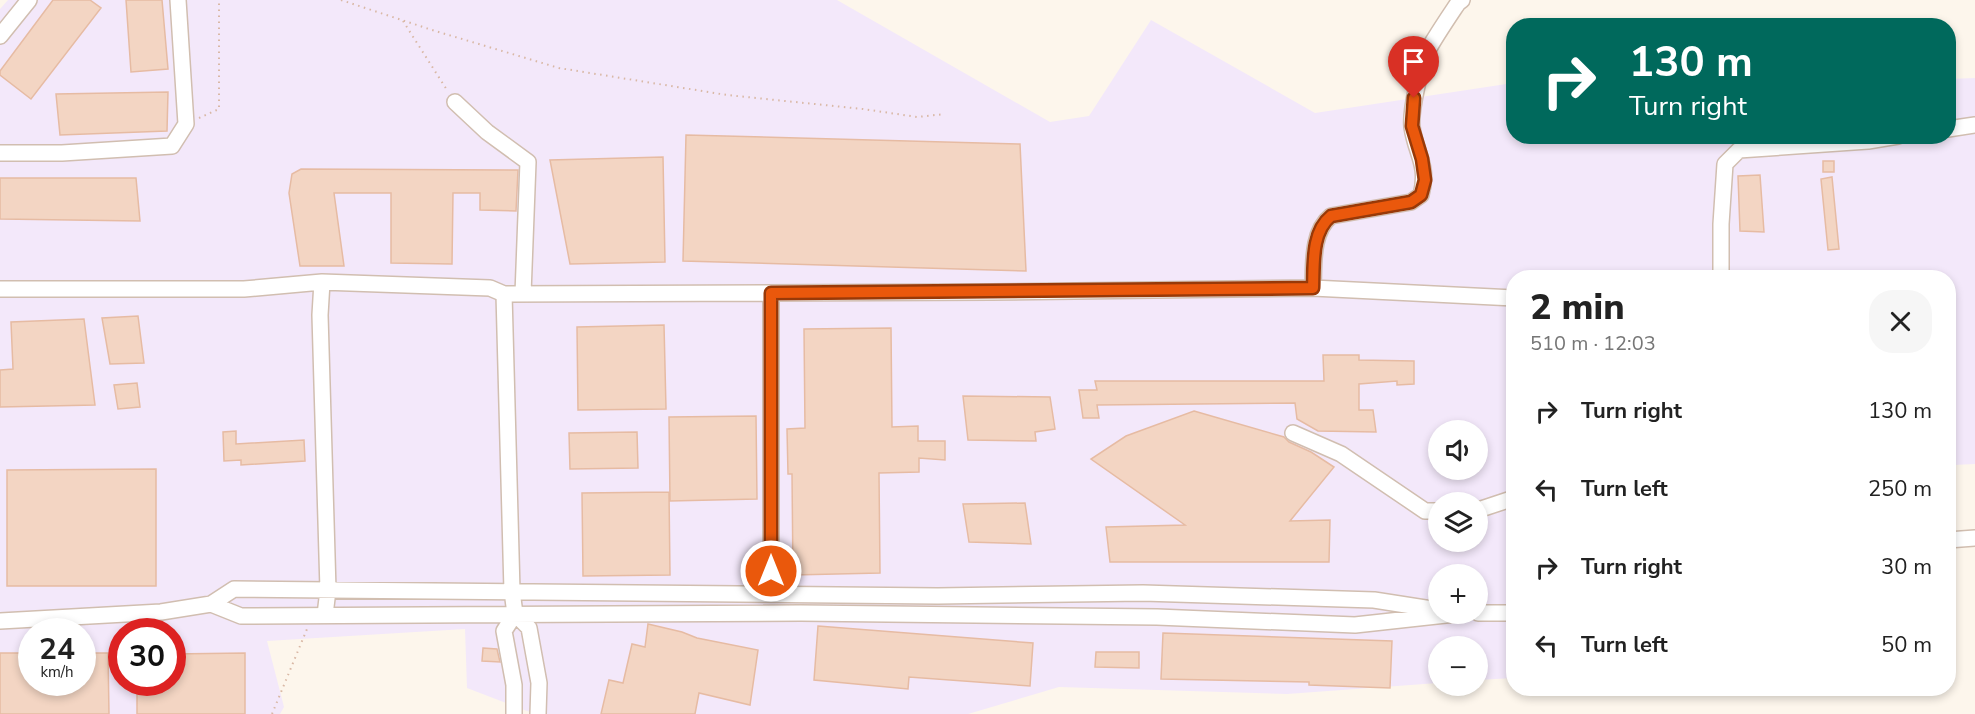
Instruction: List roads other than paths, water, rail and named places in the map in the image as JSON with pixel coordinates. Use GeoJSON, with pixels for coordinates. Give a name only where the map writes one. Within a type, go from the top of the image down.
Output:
{"type":"FeatureCollection","features":[{"type":"Feature","properties":{"kind":"street"},"geometry":{"type":"LineString","coordinates":[[0,36],[29,0]]}},
{"type":"Feature","properties":{"kind":"street"},"geometry":{"type":"LineString","coordinates":[[0,153],[62,153],[172,146],[186,124],[178,0]]}},
{"type":"Feature","properties":{"kind":"street"},"geometry":{"type":"LineString","coordinates":[[1313,288],[1316,242],[1322,223],[1331,216],[1411,202],[1421,195],[1425,180],[1422,159],[1412,126],[1414,98],[1427,52],[1462,0]]}},
{"type":"Feature","properties":{"kind":"street"},"geometry":{"type":"LineString","coordinates":[[455,102],[487,132],[528,162],[523,294]]}},
{"type":"Feature","properties":{"kind":"street"},"geometry":{"type":"LineString","coordinates":[[1956,128],[1975,125]]}},
{"type":"Feature","properties":{"kind":"street"},"geometry":{"type":"LineString","coordinates":[[1721,270],[1725,164],[1739,150],[1825,144]]}},
{"type":"Feature","properties":{"kind":"street"},"geometry":{"type":"LineString","coordinates":[[0,289],[244,289],[322,282],[490,288],[504,294],[1313,288],[1506,298]]}},
{"type":"Feature","properties":{"kind":"street"},"geometry":{"type":"LineString","coordinates":[[319,615],[327,590],[320,315],[322,282]]}},
{"type":"Feature","properties":{"kind":"street"},"geometry":{"type":"LineString","coordinates":[[771,293],[771,594]]}},
{"type":"Feature","properties":{"kind":"street"},"geometry":{"type":"LineString","coordinates":[[504,294],[512,591],[515,614],[528,628],[539,683],[538,714]]}},
{"type":"Feature","properties":{"kind":"street"},"geometry":{"type":"LineString","coordinates":[[1293,432],[1341,454],[1428,511]]}},
{"type":"Feature","properties":{"kind":"street"},"geometry":{"type":"LineString","coordinates":[[1488,507],[1506,501]]}},
{"type":"Feature","properties":{"kind":"street"},"geometry":{"type":"LineString","coordinates":[[1956,539],[1975,538]]}},
{"type":"Feature","properties":{"kind":"street"},"geometry":{"type":"LineString","coordinates":[[0,621],[161,612],[211,604],[234,589],[949,596],[1143,593],[1374,600],[1428,608]]}},
{"type":"Feature","properties":{"kind":"street"},"geometry":{"type":"LineString","coordinates":[[211,604],[241,616],[801,613],[1157,616],[1355,625],[1428,617]]}},
{"type":"Feature","properties":{"kind":"street"},"geometry":{"type":"LineString","coordinates":[[1488,613],[1506,613]]}},
{"type":"Feature","properties":{"kind":"street"},"geometry":{"type":"LineString","coordinates":[[514,714],[514,685],[504,632],[515,614]]}}]}
